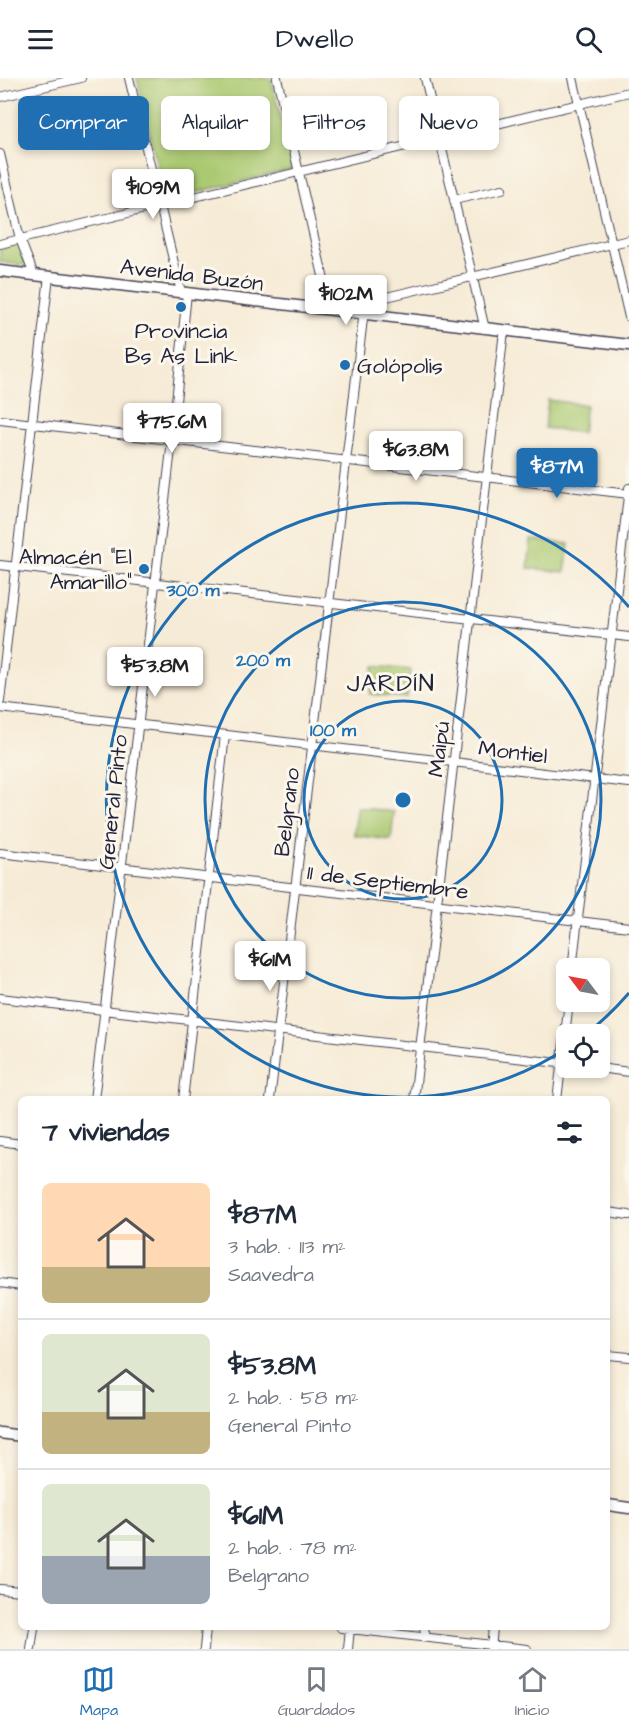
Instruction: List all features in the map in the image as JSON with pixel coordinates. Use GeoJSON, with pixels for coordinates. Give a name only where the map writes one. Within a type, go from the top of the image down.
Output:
{"type":"FeatureCollection","features":[{"type":"Feature","properties":{"kind":"main road","name":"Avenida Buzón"},"geometry":{"type":"LineString","coordinates":[[0,271],[629,345]]}},
{"type":"Feature","properties":{"kind":"main road"},"geometry":{"type":"LineString","coordinates":[[0,1433],[18,1436]]}},
{"type":"Feature","properties":{"kind":"main road"},"geometry":{"type":"LineString","coordinates":[[610,1506],[629,1508]]}},
{"type":"Feature","properties":{"kind":"street"},"geometry":{"type":"LineString","coordinates":[[0,97],[81,78]]}},
{"type":"Feature","properties":{"kind":"street","name":"General Pinto"},"geometry":{"type":"LineString","coordinates":[[94,1096],[172,441],[184,292],[129,78]]}},
{"type":"Feature","properties":{"kind":"street"},"geometry":{"type":"LineString","coordinates":[[278,78],[331,310]]}},
{"type":"Feature","properties":{"kind":"street"},"geometry":{"type":"LineString","coordinates":[[425,78],[429,96]]}},
{"type":"Feature","properties":{"kind":"street"},"geometry":{"type":"LineString","coordinates":[[573,78],[629,317]]}},
{"type":"Feature","properties":{"kind":"street"},"geometry":{"type":"LineString","coordinates":[[499,123],[629,92]]}},
{"type":"Feature","properties":{"kind":"street"},"geometry":{"type":"LineString","coordinates":[[0,244],[399,148]]}},
{"type":"Feature","properties":{"kind":"street"},"geometry":{"type":"LineString","coordinates":[[442,150],[485,329]]}},
{"type":"Feature","properties":{"kind":"street"},"geometry":{"type":"LineString","coordinates":[[0,154],[20,239],[34,275]]}},
{"type":"Feature","properties":{"kind":"street"},"geometry":{"type":"LineString","coordinates":[[454,200],[502,189]]}},
{"type":"Feature","properties":{"kind":"street"},"geometry":{"type":"LineString","coordinates":[[364,314],[365,302],[629,240]]}},
{"type":"Feature","properties":{"kind":"street"},"geometry":{"type":"LineString","coordinates":[[0,701],[49,276]]}},
{"type":"Feature","properties":{"kind":"street","name":"Belgrano"},"geometry":{"type":"LineString","coordinates":[[271,1096],[364,314]]}},
{"type":"Feature","properties":{"kind":"street","name":"Maipú"},"geometry":{"type":"LineString","coordinates":[[415,1096],[504,331]]}},
{"type":"Feature","properties":{"kind":"street"},"geometry":{"type":"LineString","coordinates":[[0,420],[488,478],[629,492],[573,958]]}},
{"type":"Feature","properties":{"kind":"street"},"geometry":{"type":"LineString","coordinates":[[0,565],[629,637]]}},
{"type":"Feature","properties":{"kind":"street","name":"Montiel"},"geometry":{"type":"LineString","coordinates":[[0,708],[629,783]]}},
{"type":"Feature","properties":{"kind":"street"},"geometry":{"type":"LineString","coordinates":[[183,1096],[225,735]]}},
{"type":"Feature","properties":{"kind":"street","name":"11 de Septiembre"},"geometry":{"type":"LineString","coordinates":[[0,853],[629,927]]}},
{"type":"Feature","properties":{"kind":"street"},"geometry":{"type":"LineString","coordinates":[[0,998],[556,1063]]}},
{"type":"Feature","properties":{"kind":"street"},"geometry":{"type":"LineString","coordinates":[[610,1069],[629,1072]]}},
{"type":"Feature","properties":{"kind":"street"},"geometry":{"type":"LineString","coordinates":[[558,1096],[561,1078]]}},
{"type":"Feature","properties":{"kind":"street"},"geometry":{"type":"LineString","coordinates":[[0,1141],[18,1144]]}},
{"type":"Feature","properties":{"kind":"street"},"geometry":{"type":"LineString","coordinates":[[610,1212],[629,1215]]}},
{"type":"Feature","properties":{"kind":"street"},"geometry":{"type":"LineString","coordinates":[[0,1284],[18,1286]]}},
{"type":"Feature","properties":{"kind":"street"},"geometry":{"type":"LineString","coordinates":[[610,1355],[629,1357]]}},
{"type":"Feature","properties":{"kind":"street"},"geometry":{"type":"LineString","coordinates":[[0,1589],[18,1591]]}},
{"type":"Feature","properties":{"kind":"street"},"geometry":{"type":"LineString","coordinates":[[31,1649],[34,1630]]}},
{"type":"Feature","properties":{"kind":"street"},"geometry":{"type":"LineString","coordinates":[[204,1649],[206,1630]]}},
{"type":"Feature","properties":{"kind":"street"},"geometry":{"type":"LineString","coordinates":[[348,1649],[350,1630]]}},
{"type":"Feature","properties":{"kind":"street"},"geometry":{"type":"LineString","coordinates":[[367,1630],[491,1647],[526,1649]]}},
{"type":"Feature","properties":{"kind":"street"},"geometry":{"type":"LineString","coordinates":[[424,1630],[426,1637]]}},
{"type":"Feature","properties":{"kind":"street"},"geometry":{"type":"LineString","coordinates":[[491,1647],[493,1630]]}},
{"type":"Feature","properties":{"kind":"green space"},"geometry":{"type":"Polygon","coordinates":[[[137,78],[271,78],[282,124],[282,150],[288,150],[293,169],[165,200],[149,130],[149,96],[141,96],[137,78]]]}},
{"type":"Feature","properties":{"kind":"green space"},"geometry":{"type":"Polygon","coordinates":[[[20,244],[30,266],[0,262],[0,249],[20,244]]]}},
{"type":"Feature","properties":{"kind":"green space"},"geometry":{"type":"Polygon","coordinates":[[[548,400],[586,405],[582,433],[545,428],[548,400]]]}},
{"type":"Feature","properties":{"kind":"green space"},"geometry":{"type":"Polygon","coordinates":[[[531,540],[569,544],[565,572],[528,568],[531,540]]]}},
{"type":"Feature","properties":{"kind":"green space"},"geometry":{"type":"Polygon","coordinates":[[[374,666],[411,670],[407,698],[370,694],[374,666]]]}},
{"type":"Feature","properties":{"kind":"green space"},"geometry":{"type":"Polygon","coordinates":[[[357,807],[394,812],[391,840],[354,835],[357,807]]]}},
{"type":"Feature","properties":{"kind":"place","name":"Provincia Bs As Link"},"geometry":{"type":"Point","coordinates":[181,307]}},
{"type":"Feature","properties":{"kind":"place","name":"Golópolis"},"geometry":{"type":"Point","coordinates":[345,365]}},
{"type":"Feature","properties":{"kind":"place","name":"Almacén \"El Amarillo\""},"geometry":{"type":"Point","coordinates":[144,569]}},
{"type":"Feature","properties":{"kind":"district","name":"JARDÍN"},"geometry":{"type":"Point","coordinates":[391,683]}}]}
